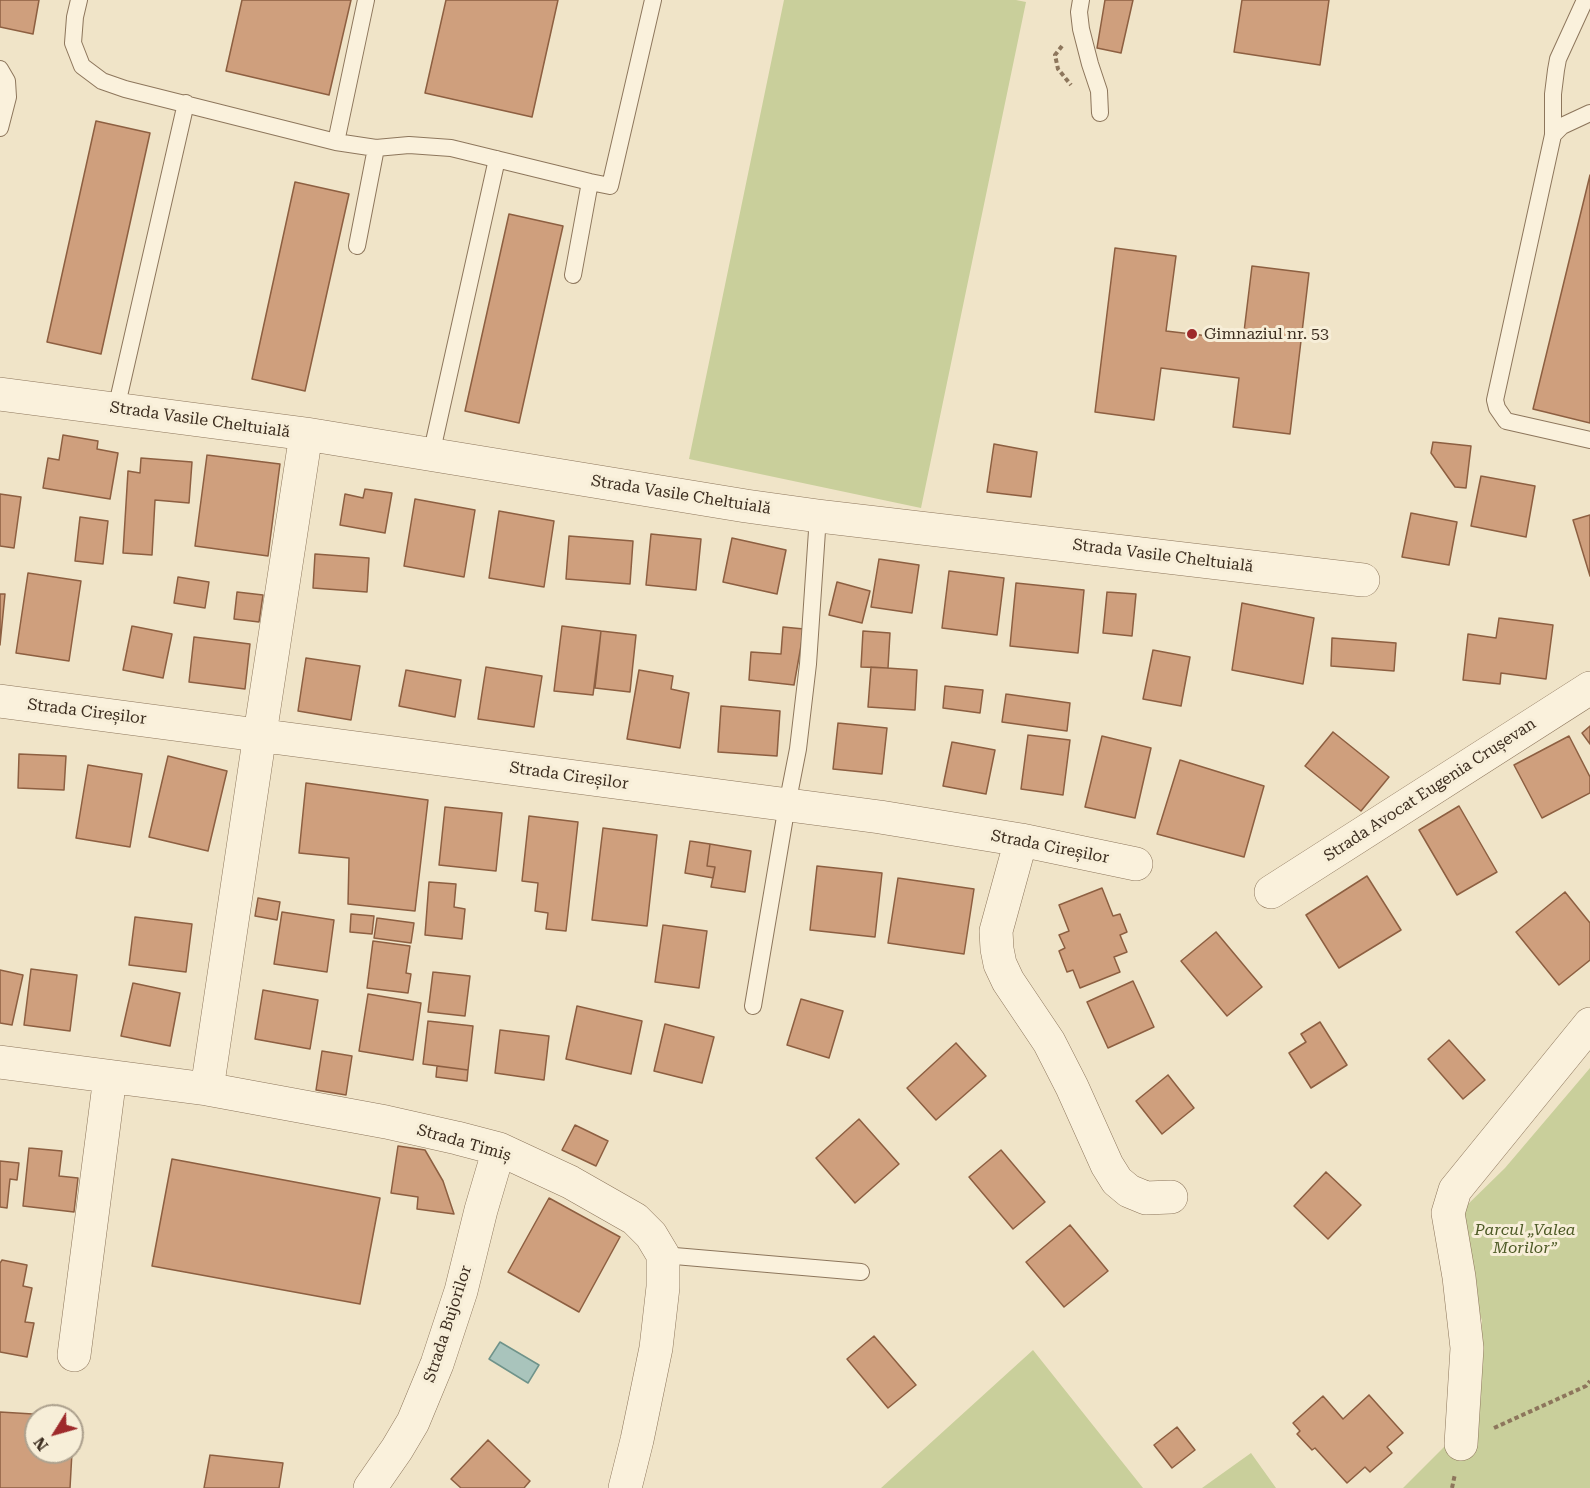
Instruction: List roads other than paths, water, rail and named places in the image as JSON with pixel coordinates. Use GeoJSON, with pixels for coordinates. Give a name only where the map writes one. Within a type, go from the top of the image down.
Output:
{"type":"FeatureCollection","features":[{"type":"Feature","properties":{"kind":"street","name":"Strada Vasile Cheltuială"},"geometry":{"type":"LineString","coordinates":[[0,394],[306,434],[818,516],[1363,580]]}},
{"type":"Feature","properties":{"kind":"street"},"geometry":{"type":"LineString","coordinates":[[207,1089],[306,434]]}},
{"type":"Feature","properties":{"kind":"street","name":"Strada Avocat Eugenia Crușevan"},"geometry":{"type":"LineString","coordinates":[[1271,892],[1590,688]]}},
{"type":"Feature","properties":{"kind":"street","name":"Strada Cireșilor"},"geometry":{"type":"LineString","coordinates":[[0,701],[880,817],[1021,840],[1136,864]]}},
{"type":"Feature","properties":{"kind":"street"},"geometry":{"type":"LineString","coordinates":[[1021,840],[996,931],[1000,964],[1008,981],[1049,1042],[1107,1165],[1117,1181],[1129,1191],[1146,1198],[1172,1197]]}},
{"type":"Feature","properties":{"kind":"street"},"geometry":{"type":"LineString","coordinates":[[1461,1444],[1467,1348],[1459,1277],[1448,1213],[1455,1190],[1590,1024]]}},
{"type":"Feature","properties":{"kind":"street","name":"Strada Timiș"},"geometry":{"type":"LineString","coordinates":[[0,1062],[207,1089],[386,1122],[499,1149],[570,1182],[634,1220],[651,1235],[663,1255]]}},
{"type":"Feature","properties":{"kind":"street"},"geometry":{"type":"LineString","coordinates":[[74,1355],[110,1077]]}},
{"type":"Feature","properties":{"kind":"street","name":"Strada Bujorilor"},"geometry":{"type":"LineString","coordinates":[[370,1488],[413,1422],[437,1364],[461,1291],[499,1149]]}},
{"type":"Feature","properties":{"kind":"street"},"geometry":{"type":"LineString","coordinates":[[625,1488],[656,1348],[663,1287],[663,1255]]}},
{"type":"Feature","properties":{"kind":"lane"},"geometry":{"type":"LineString","coordinates":[[79,0],[73,43],[82,66],[102,81],[125,89],[336,142],[376,147],[451,148],[610,186],[653,0]]}},
{"type":"Feature","properties":{"kind":"lane"},"geometry":{"type":"LineString","coordinates":[[336,142],[366,0]]}},
{"type":"Feature","properties":{"kind":"lane"},"geometry":{"type":"LineString","coordinates":[[1081,0],[1078,12],[1099,91],[1100,113]]}},
{"type":"Feature","properties":{"kind":"lane"},"geometry":{"type":"LineString","coordinates":[[1585,0],[1558,59],[1553,94],[1553,135],[1495,400],[1497,408],[1506,421],[1590,440]]}},
{"type":"Feature","properties":{"kind":"lane"},"geometry":{"type":"LineString","coordinates":[[0,69],[7,81],[8,97],[0,128]]}},
{"type":"Feature","properties":{"kind":"lane"},"geometry":{"type":"LineString","coordinates":[[116,409],[186,103]]}},
{"type":"Feature","properties":{"kind":"lane"},"geometry":{"type":"LineString","coordinates":[[1553,135],[1562,126],[1590,113]]}},
{"type":"Feature","properties":{"kind":"lane"},"geometry":{"type":"LineString","coordinates":[[357,246],[376,147]]}},
{"type":"Feature","properties":{"kind":"lane"},"geometry":{"type":"LineString","coordinates":[[431,455],[497,159]]}},
{"type":"Feature","properties":{"kind":"lane"},"geometry":{"type":"LineString","coordinates":[[573,274],[590,183]]}},
{"type":"Feature","properties":{"kind":"lane"},"geometry":{"type":"LineString","coordinates":[[753,1006],[798,749],[808,664],[818,516]]}},
{"type":"Feature","properties":{"kind":"lane"},"geometry":{"type":"LineString","coordinates":[[663,1255],[861,1272]]}},
{"type":"Feature","properties":{"kind":"water"},"geometry":{"type":"Polygon","coordinates":[[[500,1342],[539,1365],[528,1383],[489,1359],[500,1342]]]}},
{"type":"Feature","properties":{"kind":"place","name":"Gimnaziul nr. 53"},"geometry":{"type":"Point","coordinates":[1192,334]}},
{"type":"Feature","properties":{"kind":"park label","name":"Parcul „Valea Morilor”"},"geometry":{"type":"Point","coordinates":[1525,1239]}}]}
